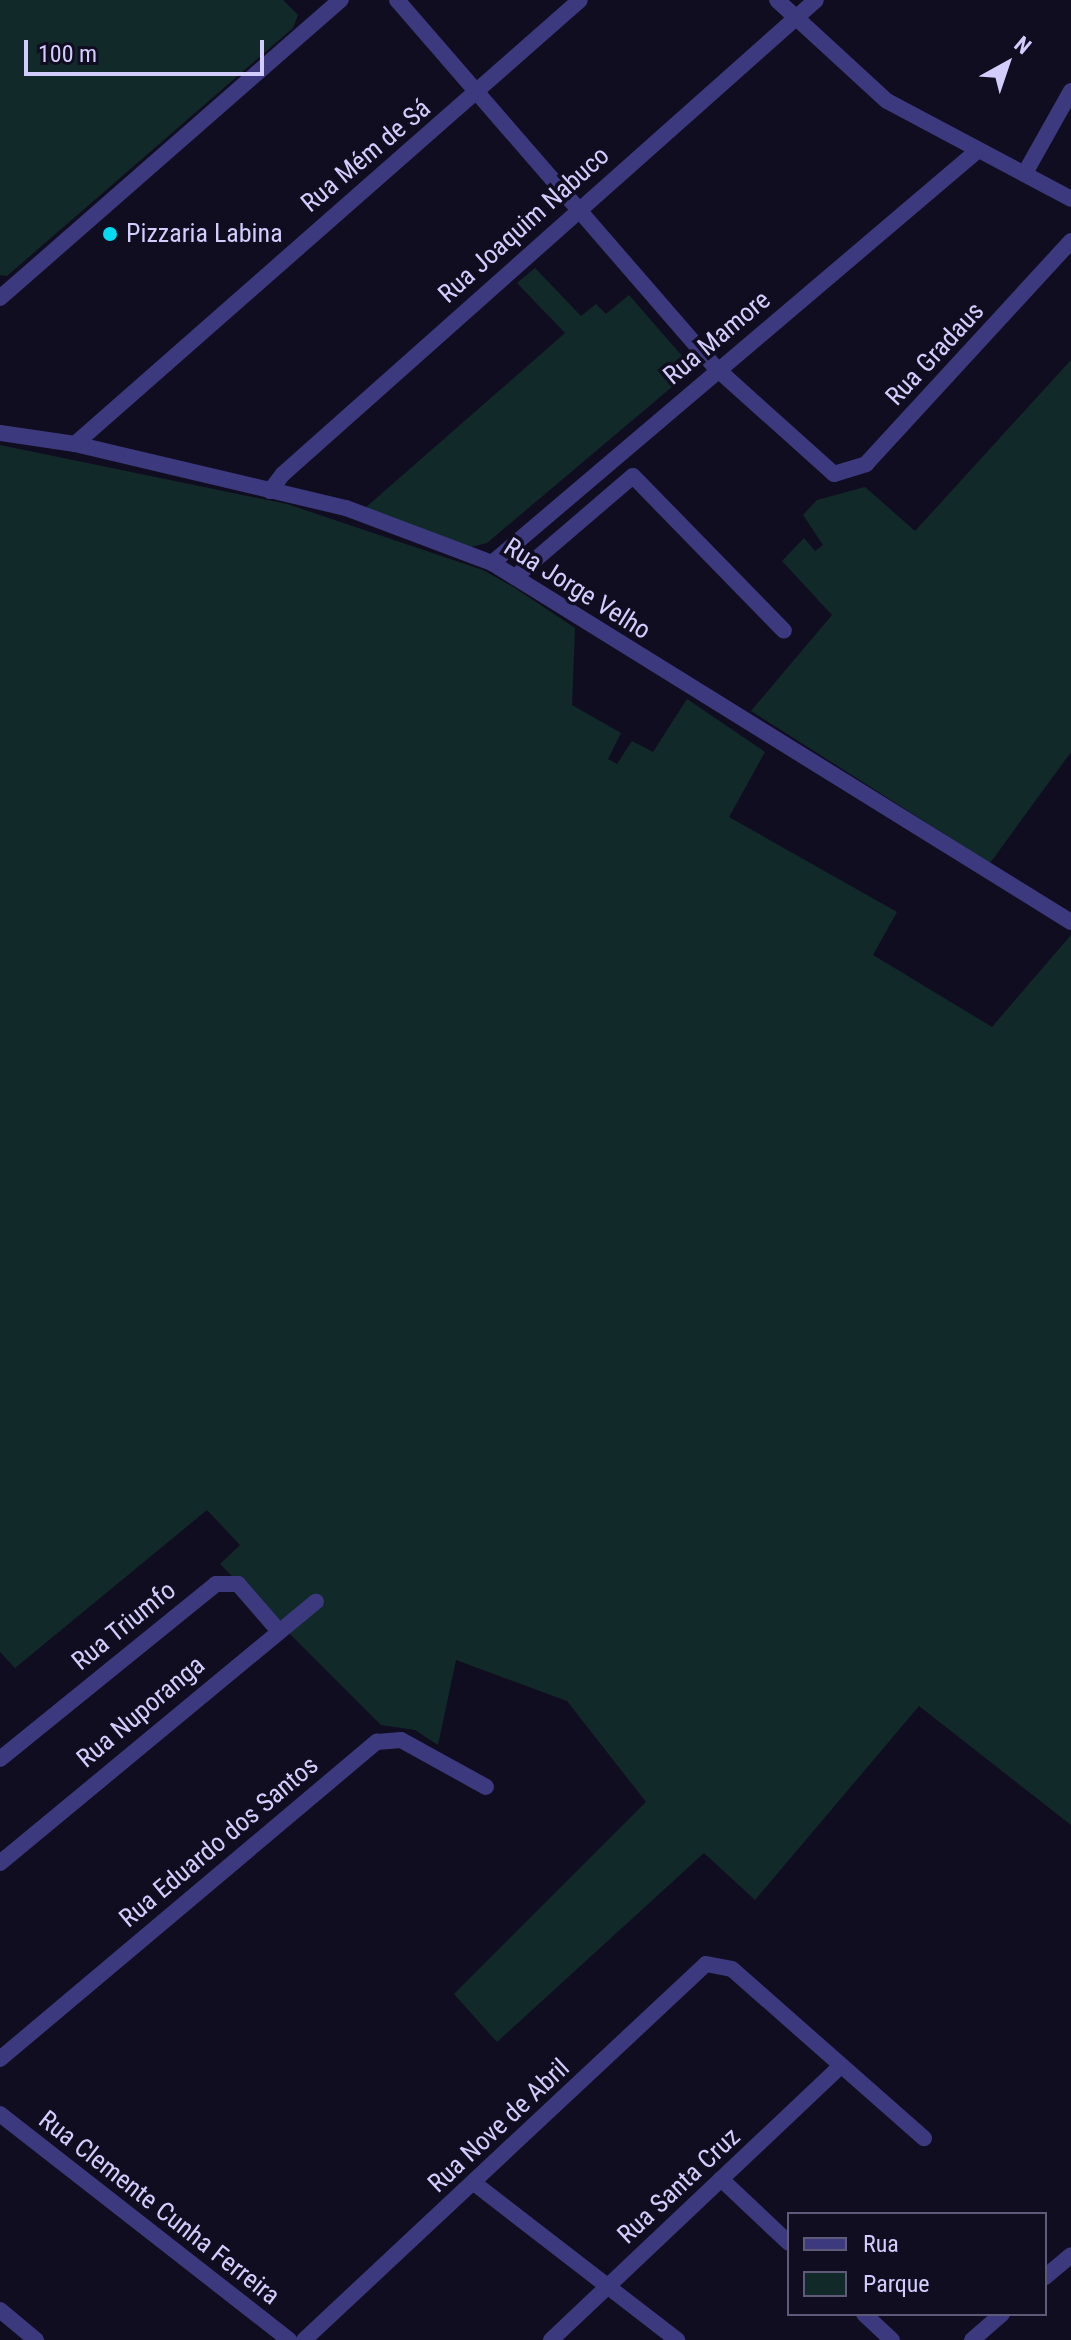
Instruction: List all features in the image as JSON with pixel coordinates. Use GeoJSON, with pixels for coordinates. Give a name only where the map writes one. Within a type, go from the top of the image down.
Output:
{"type":"FeatureCollection","features":[{"type":"Feature","properties":{"kind":"street"},"geometry":{"type":"LineString","coordinates":[[3,292],[341,0]]}},
{"type":"Feature","properties":{"kind":"street"},"geometry":{"type":"LineString","coordinates":[[397,0],[717,369]]}},
{"type":"Feature","properties":{"kind":"street","name":"Rua Mém de Sá"},"geometry":{"type":"LineString","coordinates":[[75,444],[235,298],[477,93],[580,0]]}},
{"type":"Feature","properties":{"kind":"street"},"geometry":{"type":"LineString","coordinates":[[777,0],[793,19],[887,101],[976,152],[1025,173],[1071,199]]}},
{"type":"Feature","properties":{"kind":"street","name":"Rua Joaquim Nabuco"},"geometry":{"type":"LineString","coordinates":[[270,491],[283,474],[816,0]]}},
{"type":"Feature","properties":{"kind":"street"},"geometry":{"type":"LineString","coordinates":[[1025,173],[1071,91]]}},
{"type":"Feature","properties":{"kind":"street","name":"Rua Mamore"},"geometry":{"type":"LineString","coordinates":[[492,563],[976,152]]}},
{"type":"Feature","properties":{"kind":"street","name":"Rua Gradaus"},"geometry":{"type":"LineString","coordinates":[[717,369],[822,469],[844,475],[866,464],[1071,241]]}},
{"type":"Feature","properties":{"kind":"street","name":"Rua Jorge Velho"},"geometry":{"type":"LineString","coordinates":[[0,433],[75,444],[346,508],[492,563],[1071,922]]}},
{"type":"Feature","properties":{"kind":"street"},"geometry":{"type":"LineString","coordinates":[[515,577],[633,476],[784,631]]}},
{"type":"Feature","properties":{"kind":"street","name":"Rua Triumfo"},"geometry":{"type":"LineString","coordinates":[[0,1759],[216,1584],[238,1584],[277,1629]]}},
{"type":"Feature","properties":{"kind":"street","name":"Rua Nuporanga"},"geometry":{"type":"LineString","coordinates":[[0,1863],[277,1629],[316,1602]]}},
{"type":"Feature","properties":{"kind":"street","name":"Rua Eduardo dos Santos"},"geometry":{"type":"LineString","coordinates":[[0,2059],[377,1742],[401,1740],[486,1787]]}},
{"type":"Feature","properties":{"kind":"street","name":"Rua Nove de Abril"},"geometry":{"type":"LineString","coordinates":[[304,2340],[696,1973],[714,1963],[732,1969],[840,2067]]}},
{"type":"Feature","properties":{"kind":"street"},"geometry":{"type":"LineString","coordinates":[[840,2067],[924,2138]]}},
{"type":"Feature","properties":{"kind":"street","name":"Rua Santa Cruz"},"geometry":{"type":"LineString","coordinates":[[551,2340],[840,2067]]}},
{"type":"Feature","properties":{"kind":"street","name":"Rua Clemente Cunha Ferreira"},"geometry":{"type":"LineString","coordinates":[[0,2114],[289,2340]]}},
{"type":"Feature","properties":{"kind":"street"},"geometry":{"type":"LineString","coordinates":[[721,2179],[787,2241]]}},
{"type":"Feature","properties":{"kind":"street"},"geometry":{"type":"LineString","coordinates":[[474,2183],[677,2340]]}},
{"type":"Feature","properties":{"kind":"street"},"geometry":{"type":"LineString","coordinates":[[1047,2275],[1071,2255]]}},
{"type":"Feature","properties":{"kind":"street"},"geometry":{"type":"LineString","coordinates":[[0,2310],[36,2340]]}},
{"type":"Feature","properties":{"kind":"street"},"geometry":{"type":"LineString","coordinates":[[866,2316],[892,2340]]}},
{"type":"Feature","properties":{"kind":"street"},"geometry":{"type":"LineString","coordinates":[[972,2340],[1000,2316]]}},
{"type":"Feature","properties":{"kind":"green space"},"geometry":{"type":"Polygon","coordinates":[[[0,0],[283,0],[298,15],[293,28],[7,276],[0,275],[0,0]]]}},
{"type":"Feature","properties":{"kind":"green space"},"geometry":{"type":"Polygon","coordinates":[[[535,268],[581,316],[596,304],[606,314],[629,295],[682,356],[686,375],[487,543],[467,548],[365,508],[565,333],[517,283],[535,268]]]}},
{"type":"Feature","properties":{"kind":"green space"},"geometry":{"type":"Polygon","coordinates":[[[1071,360],[1071,752],[990,863],[751,711],[832,615],[782,561],[804,538],[815,551],[823,545],[803,515],[817,500],[865,487],[915,531],[1071,360]]]}},
{"type":"Feature","properties":{"kind":"green space"},"geometry":{"type":"Polygon","coordinates":[[[0,445],[287,504],[483,570],[515,588],[575,628],[572,705],[621,733],[608,759],[617,764],[632,741],[653,752],[687,699],[765,752],[729,817],[897,912],[873,955],[992,1027],[1071,935],[1071,1825],[919,1706],[755,1900],[704,1853],[497,2042],[454,1994],[646,1802],[567,1701],[456,1660],[438,1745],[415,1730],[381,1725],[220,1564],[240,1545],[207,1510],[15,1668],[0,1652],[0,445]]]}},
{"type":"Feature","properties":{"kind":"place","name":"Pizzaria Labina"},"geometry":{"type":"Point","coordinates":[110,234]}}]}
